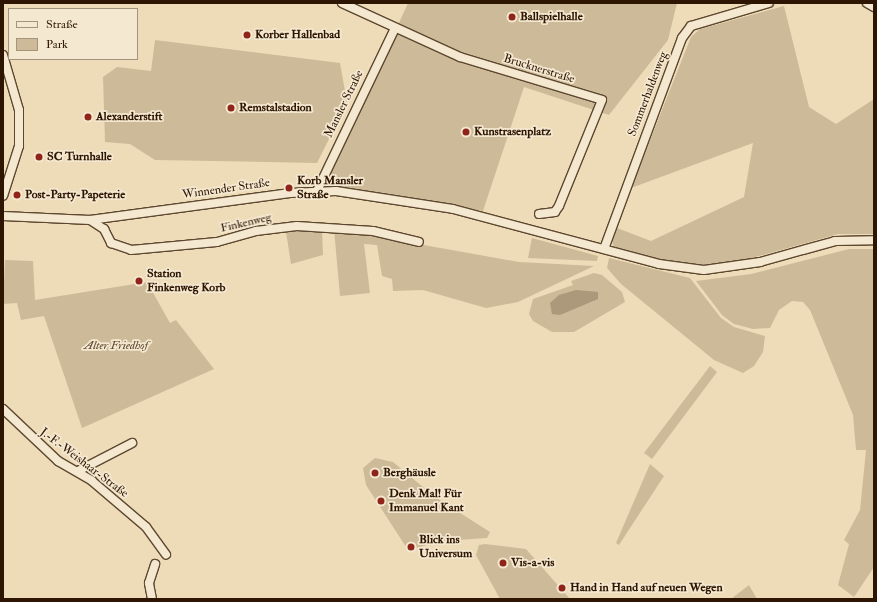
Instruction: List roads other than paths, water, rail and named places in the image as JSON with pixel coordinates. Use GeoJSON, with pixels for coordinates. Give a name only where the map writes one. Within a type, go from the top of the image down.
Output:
{"type":"FeatureCollection","features":[{"type":"Feature","properties":{"kind":"street","name":"Brucknerstraße"},"geometry":{"type":"LineString","coordinates":[[342,3],[460,57],[602,100],[559,206],[555,212],[539,214]]}},
{"type":"Feature","properties":{"kind":"street","name":"Sommerhaldenweg"},"geometry":{"type":"LineString","coordinates":[[604,249],[682,38],[691,26],[769,3]]}},
{"type":"Feature","properties":{"kind":"street"},"geometry":{"type":"LineString","coordinates":[[867,3],[874,8]]}},
{"type":"Feature","properties":{"kind":"street","name":"Mansler Straße"},"geometry":{"type":"LineString","coordinates":[[317,191],[395,28]]}},
{"type":"Feature","properties":{"kind":"street"},"geometry":{"type":"LineString","coordinates":[[3,55],[19,110],[19,146],[3,196]]}},
{"type":"Feature","properties":{"kind":"street","name":"Winnender Straße"},"geometry":{"type":"LineString","coordinates":[[3,216],[90,220],[317,191],[356,193],[452,209],[681,269],[704,270],[760,262],[835,242],[874,240]]}},
{"type":"Feature","properties":{"kind":"street","name":"Finkenweg"},"geometry":{"type":"LineString","coordinates":[[90,220],[104,229],[111,243],[131,250],[217,242],[256,231],[297,226],[373,231],[418,242]]}},
{"type":"Feature","properties":{"kind":"street","name":"J.-F.-Weishaar-Straße"},"geometry":{"type":"LineString","coordinates":[[3,409],[58,461],[78,471],[146,527],[166,555]]}},
{"type":"Feature","properties":{"kind":"street"},"geometry":{"type":"LineString","coordinates":[[78,471],[132,444]]}},
{"type":"Feature","properties":{"kind":"street"},"geometry":{"type":"LineString","coordinates":[[152,599],[149,583],[155,564]]}},
{"type":"Feature","properties":{"kind":"place","name":"Ballspielhalle"},"geometry":{"type":"Point","coordinates":[512,17]}},
{"type":"Feature","properties":{"kind":"place","name":"Korber Hallenbad"},"geometry":{"type":"Point","coordinates":[247,35]}},
{"type":"Feature","properties":{"kind":"place","name":"Remstalstadion"},"geometry":{"type":"Point","coordinates":[231,108]}},
{"type":"Feature","properties":{"kind":"place","name":"Alexanderstift"},"geometry":{"type":"Point","coordinates":[88,117]}},
{"type":"Feature","properties":{"kind":"place","name":"Kunstrasenplatz"},"geometry":{"type":"Point","coordinates":[466,132]}},
{"type":"Feature","properties":{"kind":"place","name":"SC Turnhalle"},"geometry":{"type":"Point","coordinates":[39,157]}},
{"type":"Feature","properties":{"kind":"place","name":"Korb Mansler Straße"},"geometry":{"type":"Point","coordinates":[289,188]}},
{"type":"Feature","properties":{"kind":"place","name":"Post-Party-Papeterie"},"geometry":{"type":"Point","coordinates":[17,195]}},
{"type":"Feature","properties":{"kind":"place","name":"Station Finkenweg Korb"},"geometry":{"type":"Point","coordinates":[139,281]}},
{"type":"Feature","properties":{"kind":"place","name":"Berghäusle"},"geometry":{"type":"Point","coordinates":[375,473]}},
{"type":"Feature","properties":{"kind":"place","name":"Denk Mal! Für Immanuel Kant"},"geometry":{"type":"Point","coordinates":[381,501]}},
{"type":"Feature","properties":{"kind":"place","name":"Blick ins Universum"},"geometry":{"type":"Point","coordinates":[411,547]}},
{"type":"Feature","properties":{"kind":"place","name":"Vis-a-vis"},"geometry":{"type":"Point","coordinates":[503,563]}},
{"type":"Feature","properties":{"kind":"place","name":"Hand in Hand auf neuen Wegen"},"geometry":{"type":"Point","coordinates":[562,588]}},
{"type":"Feature","properties":{"kind":"park label","name":"Alter Friedhof"},"geometry":{"type":"Point","coordinates":[116,346]}}]}
